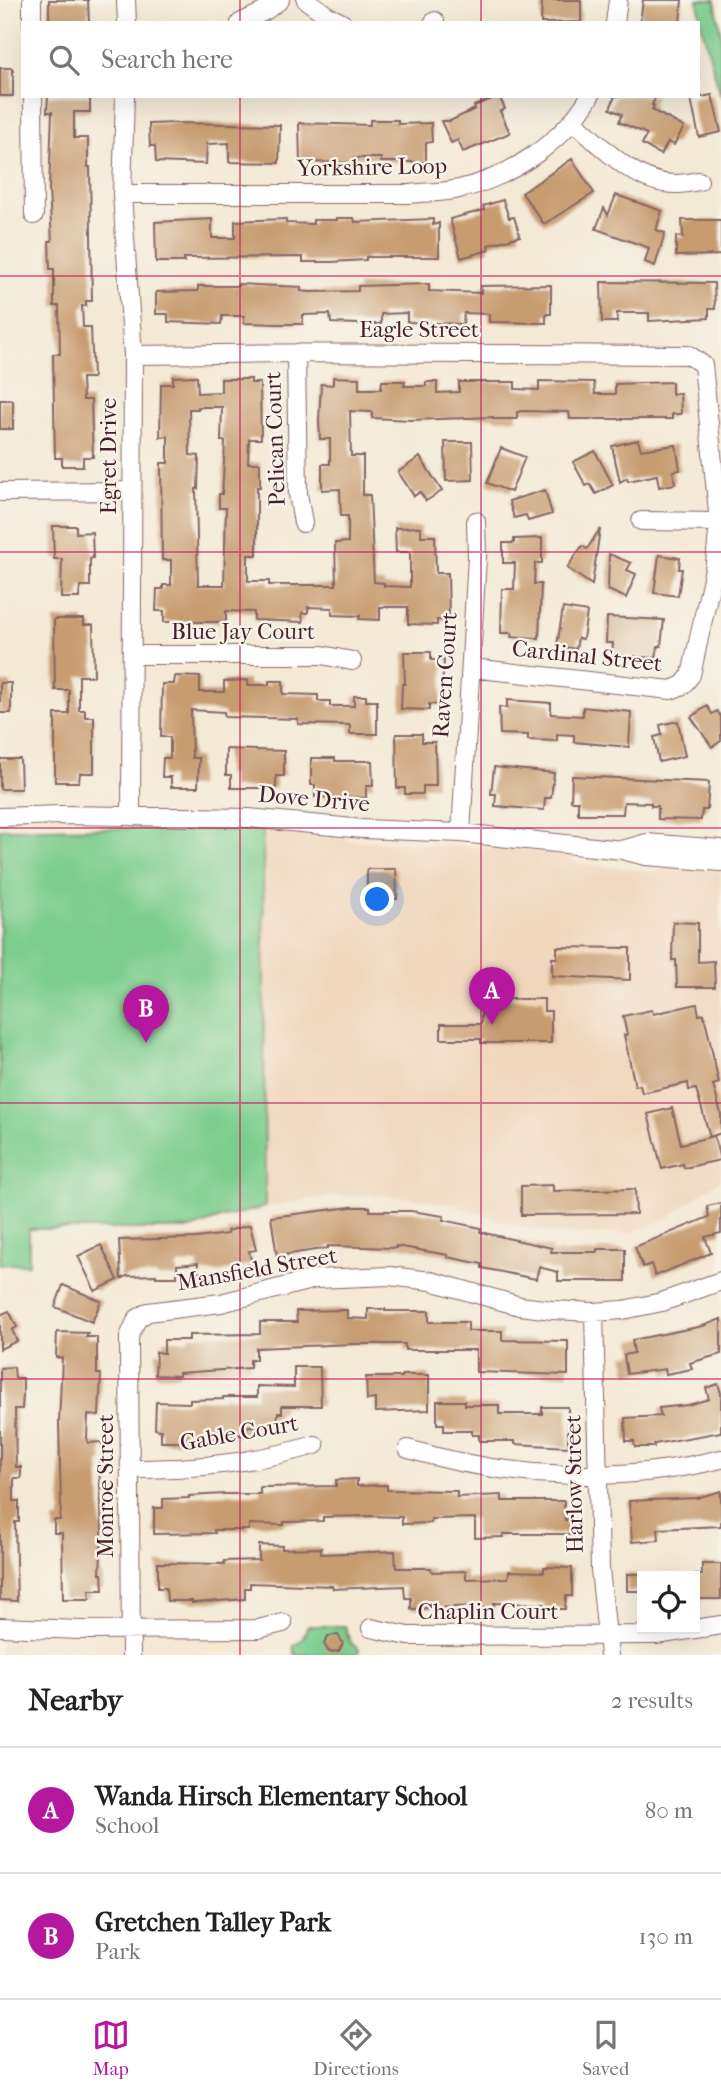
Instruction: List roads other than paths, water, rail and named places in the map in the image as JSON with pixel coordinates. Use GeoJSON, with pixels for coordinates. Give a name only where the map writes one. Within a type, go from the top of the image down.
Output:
{"type":"FeatureCollection","features":[{"type":"Feature","properties":{"kind":"street"},"geometry":{"type":"LineString","coordinates":[[32,0],[32,21]]}},
{"type":"Feature","properties":{"kind":"street"},"geometry":{"type":"LineString","coordinates":[[126,0],[127,21]]}},
{"type":"Feature","properties":{"kind":"street"},"geometry":{"type":"LineString","coordinates":[[244,21],[280,0]]}},
{"type":"Feature","properties":{"kind":"street"},"geometry":{"type":"LineString","coordinates":[[306,0],[338,21]]}},
{"type":"Feature","properties":{"kind":"street"},"geometry":{"type":"LineString","coordinates":[[615,21],[618,0]]}},
{"type":"Feature","properties":{"kind":"street"},"geometry":{"type":"LineString","coordinates":[[33,98],[34,215]]}},
{"type":"Feature","properties":{"kind":"street","name":"Egret Drive"},"geometry":{"type":"LineString","coordinates":[[125,98],[122,194],[133,355],[131,816]]}},
{"type":"Feature","properties":{"kind":"street","name":"Yorkshire Loop"},"geometry":{"type":"LineString","coordinates":[[122,194],[410,194],[457,190],[480,184],[510,169],[551,142],[573,121],[589,98]]}},
{"type":"Feature","properties":{"kind":"street"},"geometry":{"type":"LineString","coordinates":[[573,121],[618,161],[643,175],[659,182],[676,184],[699,181]]}},
{"type":"Feature","properties":{"kind":"street","name":"Pelican Court"},"geometry":{"type":"LineString","coordinates":[[296,353],[298,494],[303,523]]}},
{"type":"Feature","properties":{"kind":"street","name":"Eagle Street"},"geometry":{"type":"LineString","coordinates":[[133,355],[689,355],[703,365],[719,522]]}},
{"type":"Feature","properties":{"kind":"street"},"geometry":{"type":"LineString","coordinates":[[0,492],[132,491]]}},
{"type":"Feature","properties":{"kind":"street"},"geometry":{"type":"LineString","coordinates":[[641,520],[719,522]]}},
{"type":"Feature","properties":{"kind":"street","name":"Raven Court"},"geometry":{"type":"LineString","coordinates":[[461,833],[477,557],[476,521]]}},
{"type":"Feature","properties":{"kind":"street","name":"Cardinal Street"},"geometry":{"type":"LineString","coordinates":[[471,668],[671,690],[683,685],[691,675],[715,564],[719,522]]}},
{"type":"Feature","properties":{"kind":"street","name":"Blue Jay Court"},"geometry":{"type":"LineString","coordinates":[[133,655],[322,654],[352,661]]}},
{"type":"Feature","properties":{"kind":"street","name":"Dove Drive"},"geometry":{"type":"LineString","coordinates":[[0,817],[249,818],[363,829],[461,833],[622,850],[646,856],[721,862]]}},
{"type":"Feature","properties":{"kind":"street","name":"Dove Drive"},"geometry":{"type":"LineString","coordinates":[[622,850],[647,843],[721,849]]}},
{"type":"Feature","properties":{"kind":"street","name":"Mansfield Street"},"geometry":{"type":"LineString","coordinates":[[137,1319],[148,1312],[221,1303],[315,1279],[342,1277],[390,1276],[430,1281],[520,1306],[594,1312],[662,1303],[721,1281]]}},
{"type":"Feature","properties":{"kind":"street","name":"Harlow Street"},"geometry":{"type":"LineString","coordinates":[[594,1312],[600,1569],[609,1655]]}},
{"type":"Feature","properties":{"kind":"street","name":"Monroe Street"},"geometry":{"type":"LineString","coordinates":[[131,1655],[129,1337],[137,1319]]}},
{"type":"Feature","properties":{"kind":"street","name":"Gable Court"},"geometry":{"type":"LineString","coordinates":[[130,1469],[213,1467],[279,1455],[314,1445]]}},
{"type":"Feature","properties":{"kind":"street"},"geometry":{"type":"LineString","coordinates":[[408,1449],[468,1464],[598,1476],[675,1468],[721,1459]]}},
{"type":"Feature","properties":{"kind":"street"},"geometry":{"type":"LineString","coordinates":[[0,1627],[257,1629],[283,1623]]}},
{"type":"Feature","properties":{"kind":"street","name":"Chaplin Court"},"geometry":{"type":"LineString","coordinates":[[371,1628],[408,1636],[606,1635],[677,1633],[721,1625]]}},
{"type":"Feature","properties":{"kind":"place","name":"Wanda Hirsch Elementary School"},"geometry":{"type":"Point","coordinates":[492,1025]}},
{"type":"Feature","properties":{"kind":"place","name":"Gretchen Talley Park"},"geometry":{"type":"Point","coordinates":[146,1043]}}]}
